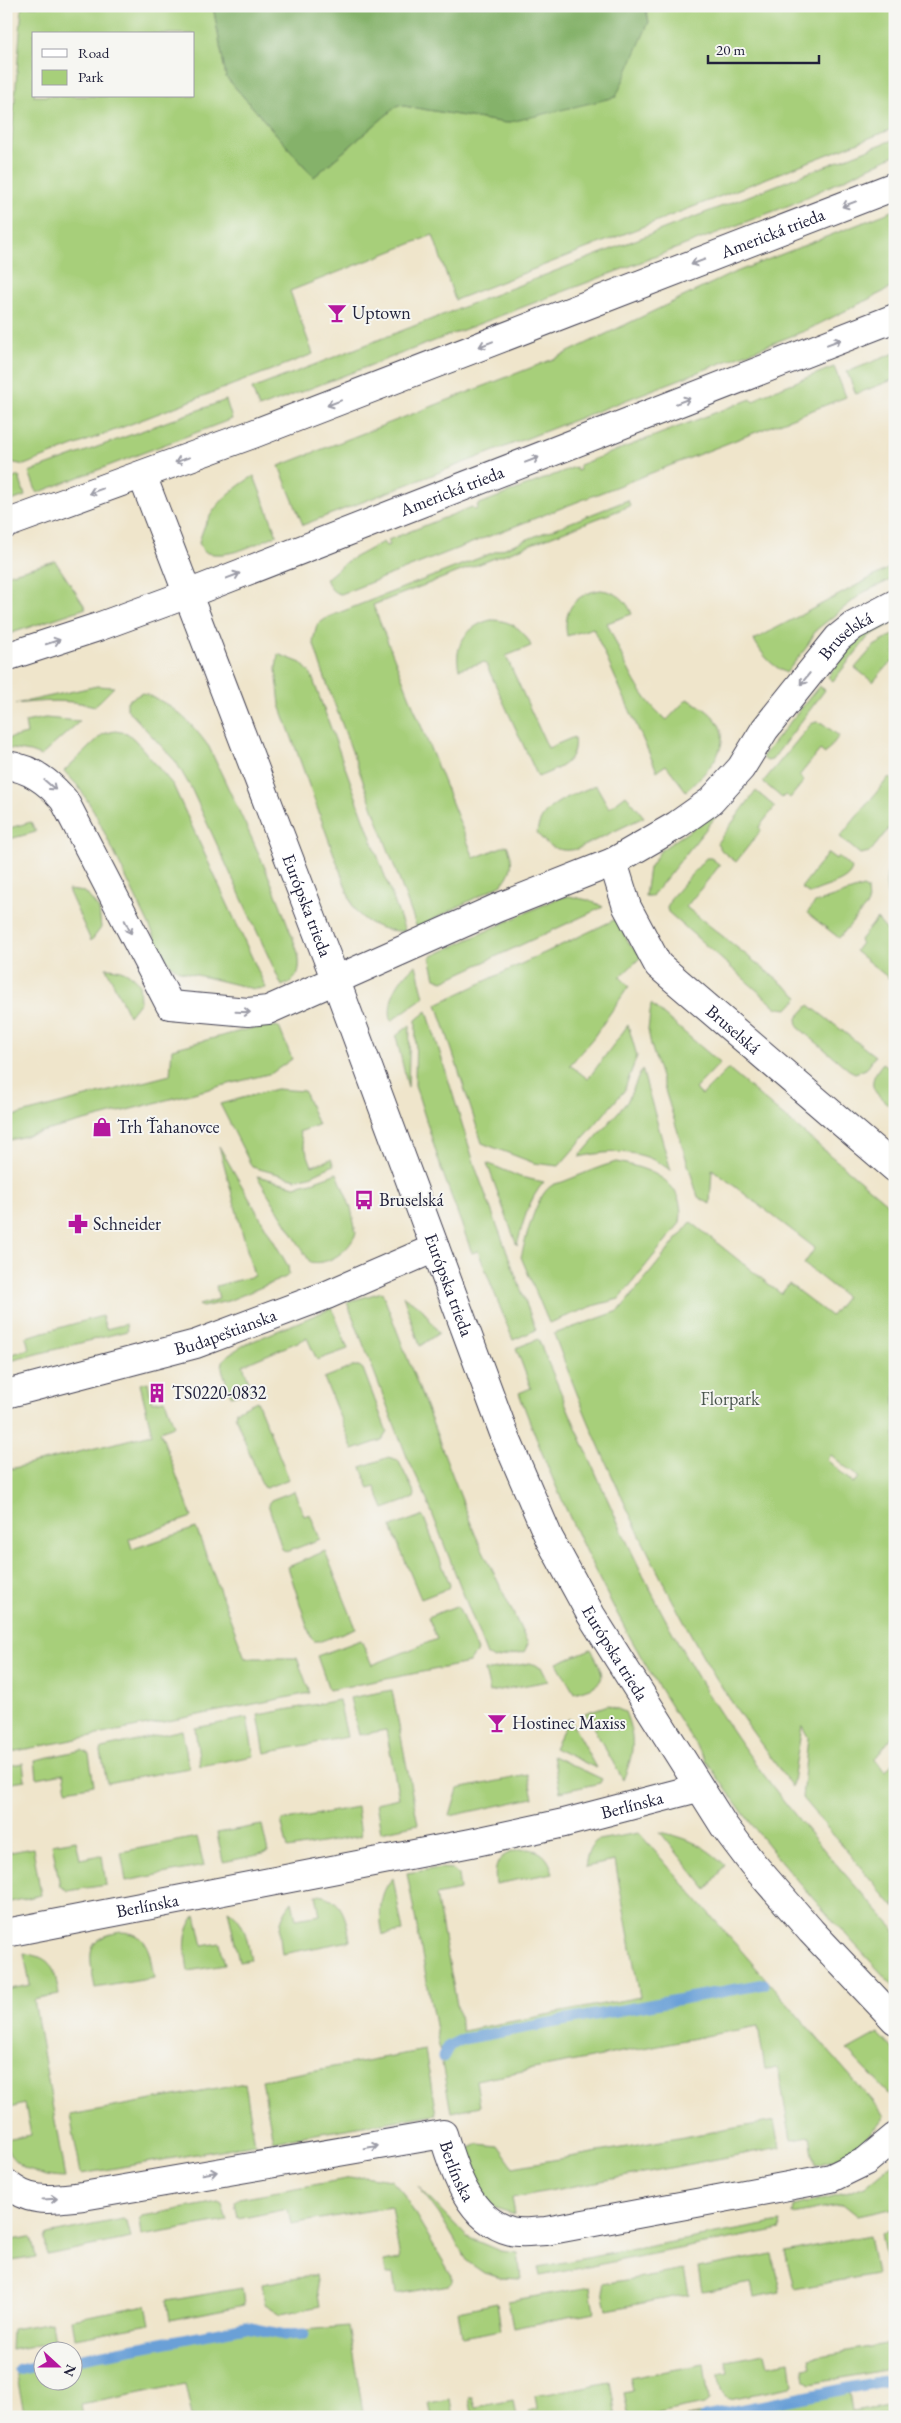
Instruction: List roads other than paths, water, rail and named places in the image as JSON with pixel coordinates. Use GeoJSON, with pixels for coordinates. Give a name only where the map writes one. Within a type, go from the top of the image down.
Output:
{"type":"FeatureCollection","features":[{"type":"Feature","properties":{"kind":"street","name":"Americká trieda"},"geometry":{"type":"LineString","coordinates":[[6,524],[253,434],[895,186]]}},
{"type":"Feature","properties":{"kind":"street","name":"Americká trieda"},"geometry":{"type":"LineString","coordinates":[[6,657],[98,627],[188,594],[895,318]]}},
{"type":"Feature","properties":{"kind":"street","name":"Európska trieda"},"geometry":{"type":"LineString","coordinates":[[142,475],[336,981],[505,1436],[549,1538],[591,1615],[698,1788],[752,1863],[811,1931],[895,2020]]}},
{"type":"Feature","properties":{"kind":"street","name":"Bruselská"},"geometry":{"type":"LineString","coordinates":[[6,765],[25,770],[40,778],[64,800],[170,1005],[239,1012],[268,1010],[497,908],[613,862],[711,802],[741,768],[765,729],[838,638],[853,626],[895,604]]}},
{"type":"Feature","properties":{"kind":"street","name":"Bruselská"},"geometry":{"type":"LineString","coordinates":[[613,862],[627,907],[658,965],[895,1168]]}},
{"type":"Feature","properties":{"kind":"street","name":"Budapeštianska"},"geometry":{"type":"LineString","coordinates":[[6,1394],[196,1344],[327,1295],[435,1248]]}},
{"type":"Feature","properties":{"kind":"street","name":"Berlínska"},"geometry":{"type":"LineString","coordinates":[[6,1933],[481,1841],[564,1823],[698,1788]]}},
{"type":"Feature","properties":{"kind":"street","name":"Berlínska"},"geometry":{"type":"LineString","coordinates":[[6,2183],[18,2193],[33,2199],[47,2200],[83,2196],[444,2134],[465,2192],[474,2205],[497,2224],[511,2231],[546,2231],[831,2178],[866,2161],[895,2137]]}},
{"type":"Feature","properties":{"kind":"waterway"},"geometry":{"type":"LineString","coordinates":[[443,2057],[449,2046],[463,2039],[764,1984]]}},
{"type":"Feature","properties":{"kind":"waterway"},"geometry":{"type":"LineString","coordinates":[[82,2358],[246,2327],[285,2335],[304,2334]]}},
{"type":"Feature","properties":{"kind":"waterway"},"geometry":{"type":"LineString","coordinates":[[19,2370],[32,2367]]}},
{"type":"Feature","properties":{"kind":"waterway"},"geometry":{"type":"LineString","coordinates":[[705,2417],[889,2380],[895,2383]]}},
{"type":"Feature","properties":{"kind":"place","name":"Uptown"},"geometry":{"type":"Point","coordinates":[337,313]}},
{"type":"Feature","properties":{"kind":"place","name":"Trh Ťahanovce"},"geometry":{"type":"Point","coordinates":[102,1127]}},
{"type":"Feature","properties":{"kind":"place","name":"Bruselská"},"geometry":{"type":"Point","coordinates":[364,1200]}},
{"type":"Feature","properties":{"kind":"place","name":"Schneider"},"geometry":{"type":"Point","coordinates":[78,1224]}},
{"type":"Feature","properties":{"kind":"place","name":"TS0220-0832"},"geometry":{"type":"Point","coordinates":[157,1393]}},
{"type":"Feature","properties":{"kind":"place","name":"Hostinec Maxiss"},"geometry":{"type":"Point","coordinates":[497,1723]}},
{"type":"Feature","properties":{"kind":"park label","name":"Florpark"},"geometry":{"type":"Point","coordinates":[730,1399]}}]}
